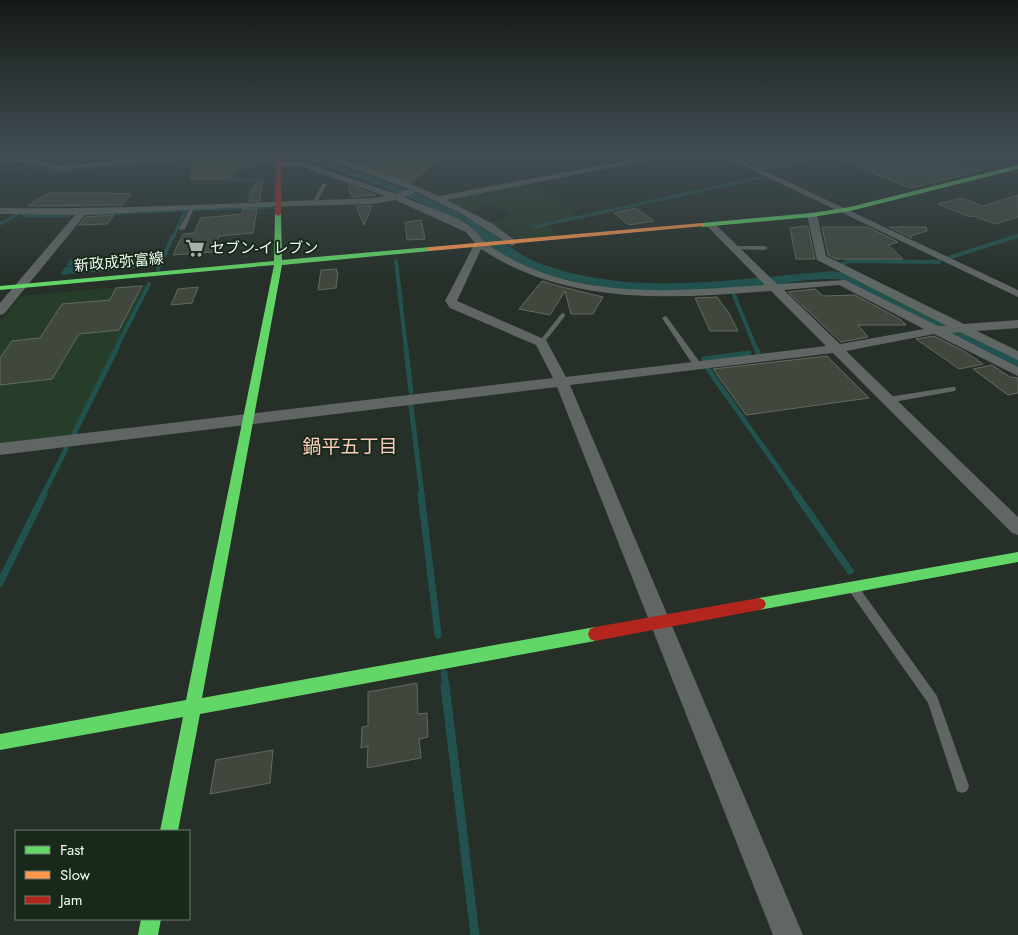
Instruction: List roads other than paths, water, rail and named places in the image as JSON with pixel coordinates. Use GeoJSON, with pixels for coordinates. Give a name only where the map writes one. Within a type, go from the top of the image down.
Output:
{"type":"FeatureCollection","features":[{"type":"Feature","properties":{"kind":"street"},"geometry":{"type":"LineString","coordinates":[[169,830],[278,264],[279,195]]}},
{"type":"Feature","properties":{"kind":"street"},"geometry":{"type":"LineString","coordinates":[[394,195],[462,226],[483,245],[505,260],[524,269],[546,277],[599,289],[627,293],[688,294],[841,282],[940,330],[1018,372]]}},
{"type":"Feature","properties":{"kind":"street"},"geometry":{"type":"LineString","coordinates":[[0,211],[82,212],[192,209],[374,201],[401,195]]}},
{"type":"Feature","properties":{"kind":"street"},"geometry":{"type":"LineString","coordinates":[[425,195],[469,214],[499,232],[510,243]]}},
{"type":"Feature","properties":{"kind":"street"},"geometry":{"type":"LineString","coordinates":[[437,199],[461,195]]}},
{"type":"Feature","properties":{"kind":"street"},"geometry":{"type":"LineString","coordinates":[[806,195],[1018,294]]}},
{"type":"Feature","properties":{"kind":"street","name":"新政成弥富線"},"geometry":{"type":"LineString","coordinates":[[0,288],[812,215],[840,211],[906,195]]}},
{"type":"Feature","properties":{"kind":"street"},"geometry":{"type":"LineString","coordinates":[[0,311],[82,212]]}},
{"type":"Feature","properties":{"kind":"street"},"geometry":{"type":"LineString","coordinates":[[812,215],[821,258],[1018,356]]}},
{"type":"Feature","properties":{"kind":"street"},"geometry":{"type":"LineString","coordinates":[[711,225],[1018,528]]}},
{"type":"Feature","properties":{"kind":"street"},"geometry":{"type":"LineString","coordinates":[[483,245],[451,301],[454,305],[541,343],[562,382],[788,935]]}},
{"type":"Feature","properties":{"kind":"street"},"geometry":{"type":"LineString","coordinates":[[0,449],[247,418],[698,366],[835,348],[940,330],[1018,324]]}},
{"type":"Feature","properties":{"kind":"street"},"geometry":{"type":"LineString","coordinates":[[0,742],[1018,557]]}},
{"type":"Feature","properties":{"kind":"street"},"geometry":{"type":"LineString","coordinates":[[148,935],[151,920]]}},
{"type":"Feature","properties":{"kind":"lane"},"geometry":{"type":"LineString","coordinates":[[314,203],[319,195]]}},
{"type":"Feature","properties":{"kind":"lane"},"geometry":{"type":"LineString","coordinates":[[182,229],[192,209]]}},
{"type":"Feature","properties":{"kind":"lane"},"geometry":{"type":"LineString","coordinates":[[734,247],[765,248]]}},
{"type":"Feature","properties":{"kind":"lane"},"geometry":{"type":"LineString","coordinates":[[541,343],[563,315]]}},
{"type":"Feature","properties":{"kind":"lane"},"geometry":{"type":"LineString","coordinates":[[665,318],[698,366]]}},
{"type":"Feature","properties":{"kind":"lane"},"geometry":{"type":"LineString","coordinates":[[888,400],[952,389]]}},
{"type":"Feature","properties":{"kind":"lane"},"geometry":{"type":"LineString","coordinates":[[852,587],[933,700],[962,786]]}},
{"type":"Feature","properties":{"kind":"water"},"geometry":{"type":"Polygon","coordinates":[[[400,195],[419,195],[474,221],[516,251],[538,263],[580,275],[643,283],[675,283],[738,280],[833,271],[851,274],[1018,359],[1018,369],[848,282],[837,279],[814,280],[743,288],[693,291],[626,290],[581,283],[550,275],[521,264],[495,250],[463,222],[400,195]]]}},
{"type":"Feature","properties":{"kind":"water"},"geometry":{"type":"Polygon","coordinates":[[[162,252],[160,258],[66,266],[70,260],[162,252]]]}},
{"type":"Feature","properties":{"kind":"water"},"geometry":{"type":"Polygon","coordinates":[[[160,259],[157,266],[108,271],[112,263],[160,259]]]}},
{"type":"Feature","properties":{"kind":"water"},"geometry":{"type":"Polygon","coordinates":[[[110,263],[106,271],[60,275],[65,267],[110,263]]]}},
{"type":"Feature","properties":{"kind":"waterway"},"geometry":{"type":"LineString","coordinates":[[534,227],[682,195]]}},
{"type":"Feature","properties":{"kind":"waterway"},"geometry":{"type":"LineString","coordinates":[[90,214],[271,207]]}},
{"type":"Feature","properties":{"kind":"waterway"},"geometry":{"type":"LineString","coordinates":[[173,238],[185,211]]}},
{"type":"Feature","properties":{"kind":"waterway"},"geometry":{"type":"LineString","coordinates":[[0,224],[17,215]]}},
{"type":"Feature","properties":{"kind":"waterway"},"geometry":{"type":"LineString","coordinates":[[24,216],[68,216]]}},
{"type":"Feature","properties":{"kind":"waterway"},"geometry":{"type":"LineString","coordinates":[[158,269],[173,236]]}},
{"type":"Feature","properties":{"kind":"waterway"},"geometry":{"type":"LineString","coordinates":[[948,258],[1017,236]]}},
{"type":"Feature","properties":{"kind":"waterway"},"geometry":{"type":"LineString","coordinates":[[1013,238],[1018,236]]}},
{"type":"Feature","properties":{"kind":"waterway"},"geometry":{"type":"LineString","coordinates":[[396,261],[406,349]]}},
{"type":"Feature","properties":{"kind":"waterway"},"geometry":{"type":"LineString","coordinates":[[840,265],[849,261],[939,262]]}},
{"type":"Feature","properties":{"kind":"waterway"},"geometry":{"type":"LineString","coordinates":[[116,349],[149,284]]}},
{"type":"Feature","properties":{"kind":"waterway"},"geometry":{"type":"LineString","coordinates":[[734,295],[756,349]]}},
{"type":"Feature","properties":{"kind":"waterway"},"geometry":{"type":"LineString","coordinates":[[74,434],[117,348]]}},
{"type":"Feature","properties":{"kind":"waterway"},"geometry":{"type":"LineString","coordinates":[[406,348],[411,392]]}},
{"type":"Feature","properties":{"kind":"waterway"},"geometry":{"type":"LineString","coordinates":[[756,348],[758,353]]}},
{"type":"Feature","properties":{"kind":"waterway"},"geometry":{"type":"LineString","coordinates":[[704,359],[749,353]]}},
{"type":"Feature","properties":{"kind":"waterway"},"geometry":{"type":"LineString","coordinates":[[708,369],[797,495]]}},
{"type":"Feature","properties":{"kind":"waterway"},"geometry":{"type":"LineString","coordinates":[[411,406],[422,495]]}},
{"type":"Feature","properties":{"kind":"waterway"},"geometry":{"type":"LineString","coordinates":[[43,495],[66,449]]}},
{"type":"Feature","properties":{"kind":"waterway"},"geometry":{"type":"LineString","coordinates":[[0,583],[44,494]]}},
{"type":"Feature","properties":{"kind":"waterway"},"geometry":{"type":"LineString","coordinates":[[421,494],[438,635]]}},
{"type":"Feature","properties":{"kind":"waterway"},"geometry":{"type":"LineString","coordinates":[[796,494],[850,571]]}},
{"type":"Feature","properties":{"kind":"waterway"},"geometry":{"type":"LineString","coordinates":[[444,673],[446,686]]}},
{"type":"Feature","properties":{"kind":"waterway"},"geometry":{"type":"LineString","coordinates":[[445,685],[475,935]]}},
{"type":"Feature","properties":{"kind":"place","name":"セブン-イレブン"},"geometry":{"type":"Point","coordinates":[195,248]}},
{"type":"Feature","properties":{"kind":"district","name":"鍋平五丁目"},"geometry":{"type":"Point","coordinates":[350,446]}}]}
